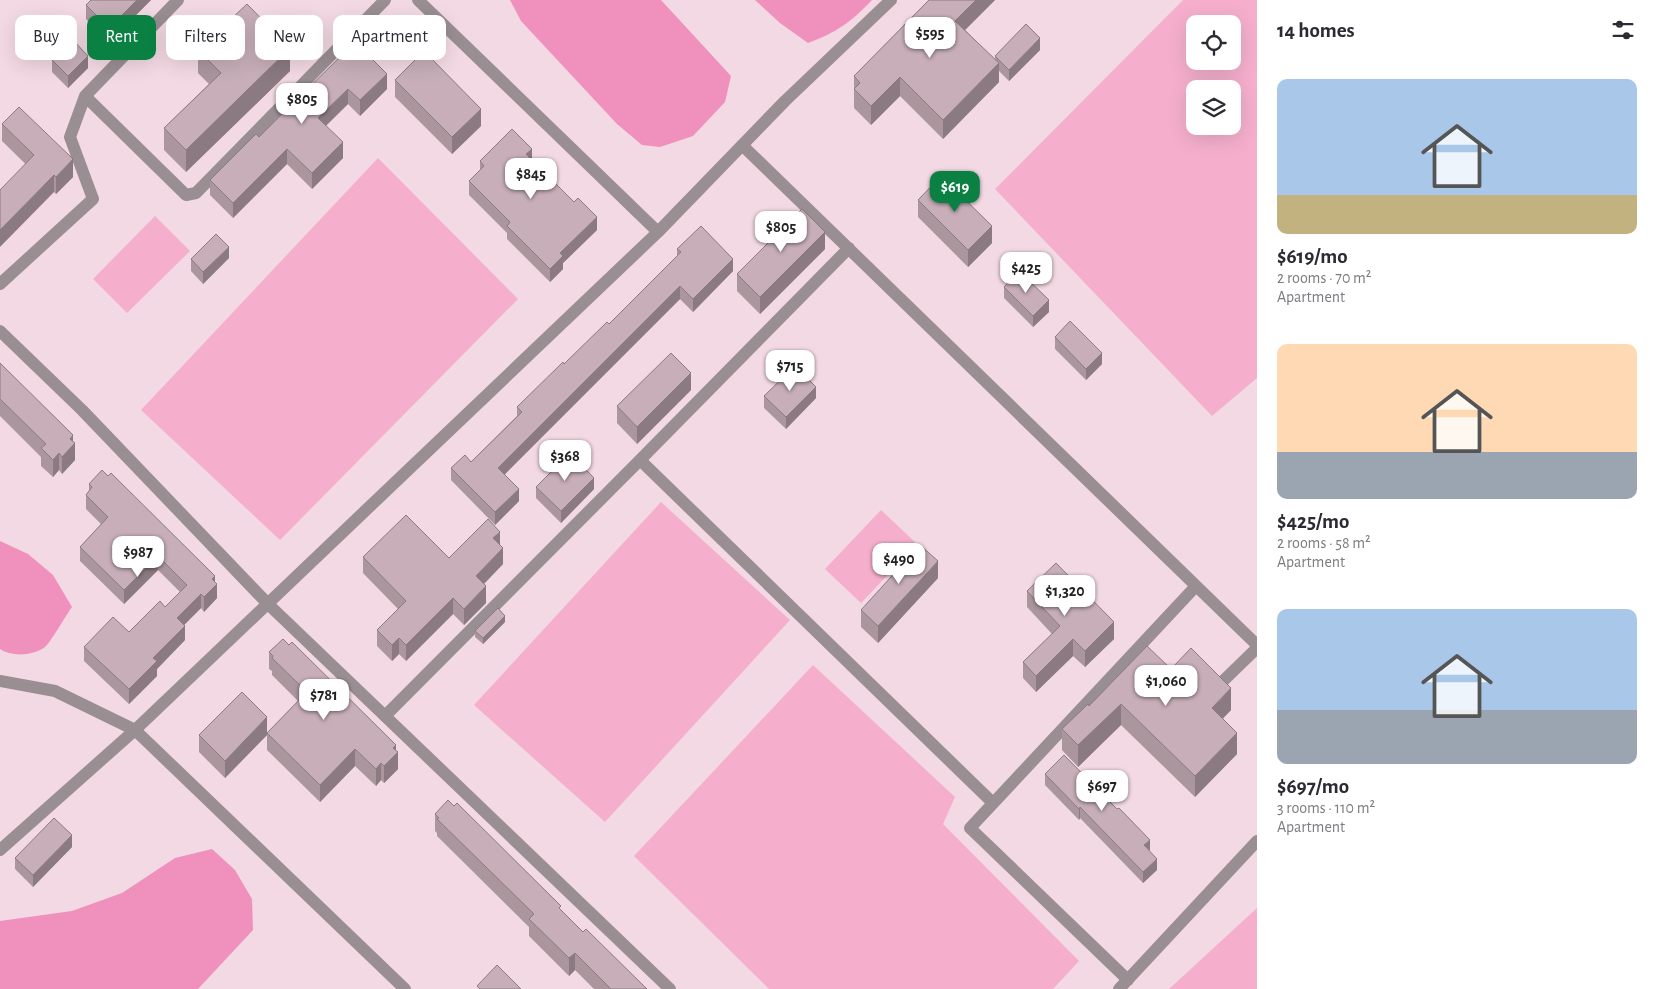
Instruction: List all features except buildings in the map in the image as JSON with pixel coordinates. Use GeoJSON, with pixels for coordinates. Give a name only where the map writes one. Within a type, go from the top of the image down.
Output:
{"type":"FeatureCollection","features":[{"type":"Feature","properties":{"kind":"street"},"geometry":{"type":"LineString","coordinates":[[0,284],[93,199],[70,138],[85,96],[178,0]]}},
{"type":"Feature","properties":{"kind":"street"},"geometry":{"type":"LineString","coordinates":[[85,96],[186,195],[196,193],[385,0]]}},
{"type":"Feature","properties":{"kind":"street"},"geometry":{"type":"LineString","coordinates":[[418,0],[658,232]]}},
{"type":"Feature","properties":{"kind":"street"},"geometry":{"type":"LineString","coordinates":[[0,850],[136,730],[658,232],[785,100],[891,0]]}},
{"type":"Feature","properties":{"kind":"street"},"geometry":{"type":"LineString","coordinates":[[742,144],[1257,647],[1221,683]]}},
{"type":"Feature","properties":{"kind":"street"},"geometry":{"type":"LineString","coordinates":[[385,716],[849,248]]}},
{"type":"Feature","properties":{"kind":"street"},"geometry":{"type":"LineString","coordinates":[[0,331],[82,410],[268,604],[670,989]]}},
{"type":"Feature","properties":{"kind":"street"},"geometry":{"type":"LineString","coordinates":[[640,460],[993,803]]}},
{"type":"Feature","properties":{"kind":"street"},"geometry":{"type":"LineString","coordinates":[[1196,586],[970,828],[1123,984],[1257,841]]}},
{"type":"Feature","properties":{"kind":"street"},"geometry":{"type":"LineString","coordinates":[[0,681],[55,691],[136,730],[405,989]]}},
{"type":"Feature","properties":{"kind":"shaded area"},"geometry":{"type":"Polygon","coordinates":[[[510,0],[661,0],[731,76],[725,102],[693,136],[660,147],[642,145],[617,124],[521,21],[510,0]]]}},
{"type":"Feature","properties":{"kind":"shaded area"},"geometry":{"type":"Polygon","coordinates":[[[755,0],[872,0],[843,26],[808,43],[780,23],[755,0]]]}},
{"type":"Feature","properties":{"kind":"shaded area"},"geometry":{"type":"Polygon","coordinates":[[[1183,0],[1257,0],[1257,378],[1212,416],[995,189],[1183,0]]]}},
{"type":"Feature","properties":{"kind":"shaded area"},"geometry":{"type":"Polygon","coordinates":[[[378,158],[518,299],[280,540],[141,410],[378,158]]]}},
{"type":"Feature","properties":{"kind":"shaded area"},"geometry":{"type":"Polygon","coordinates":[[[155,216],[190,251],[127,313],[93,279],[155,216]]]}},
{"type":"Feature","properties":{"kind":"shaded area"},"geometry":{"type":"Polygon","coordinates":[[[661,502],[790,620],[605,822],[474,705],[661,502]]]}},
{"type":"Feature","properties":{"kind":"shaded area"},"geometry":{"type":"Polygon","coordinates":[[[881,510],[917,544],[861,603],[825,569],[881,510]]]}},
{"type":"Feature","properties":{"kind":"shaded area"},"geometry":{"type":"Polygon","coordinates":[[[0,541],[28,554],[53,575],[72,607],[48,644],[40,650],[29,654],[10,653],[0,649],[0,541]]]}},
{"type":"Feature","properties":{"kind":"shaded area"},"geometry":{"type":"Polygon","coordinates":[[[813,665],[955,797],[943,824],[1079,961],[1053,989],[769,989],[634,856],[813,665]]]}},
{"type":"Feature","properties":{"kind":"shaded area"},"geometry":{"type":"Polygon","coordinates":[[[212,849],[235,870],[252,899],[253,930],[198,989],[0,989],[0,921],[72,911],[122,893],[175,858],[212,849]]]}},
{"type":"Feature","properties":{"kind":"shaded area"},"geometry":{"type":"Polygon","coordinates":[[[1257,908],[1257,989],[1169,989],[1257,908]]]}}]}
